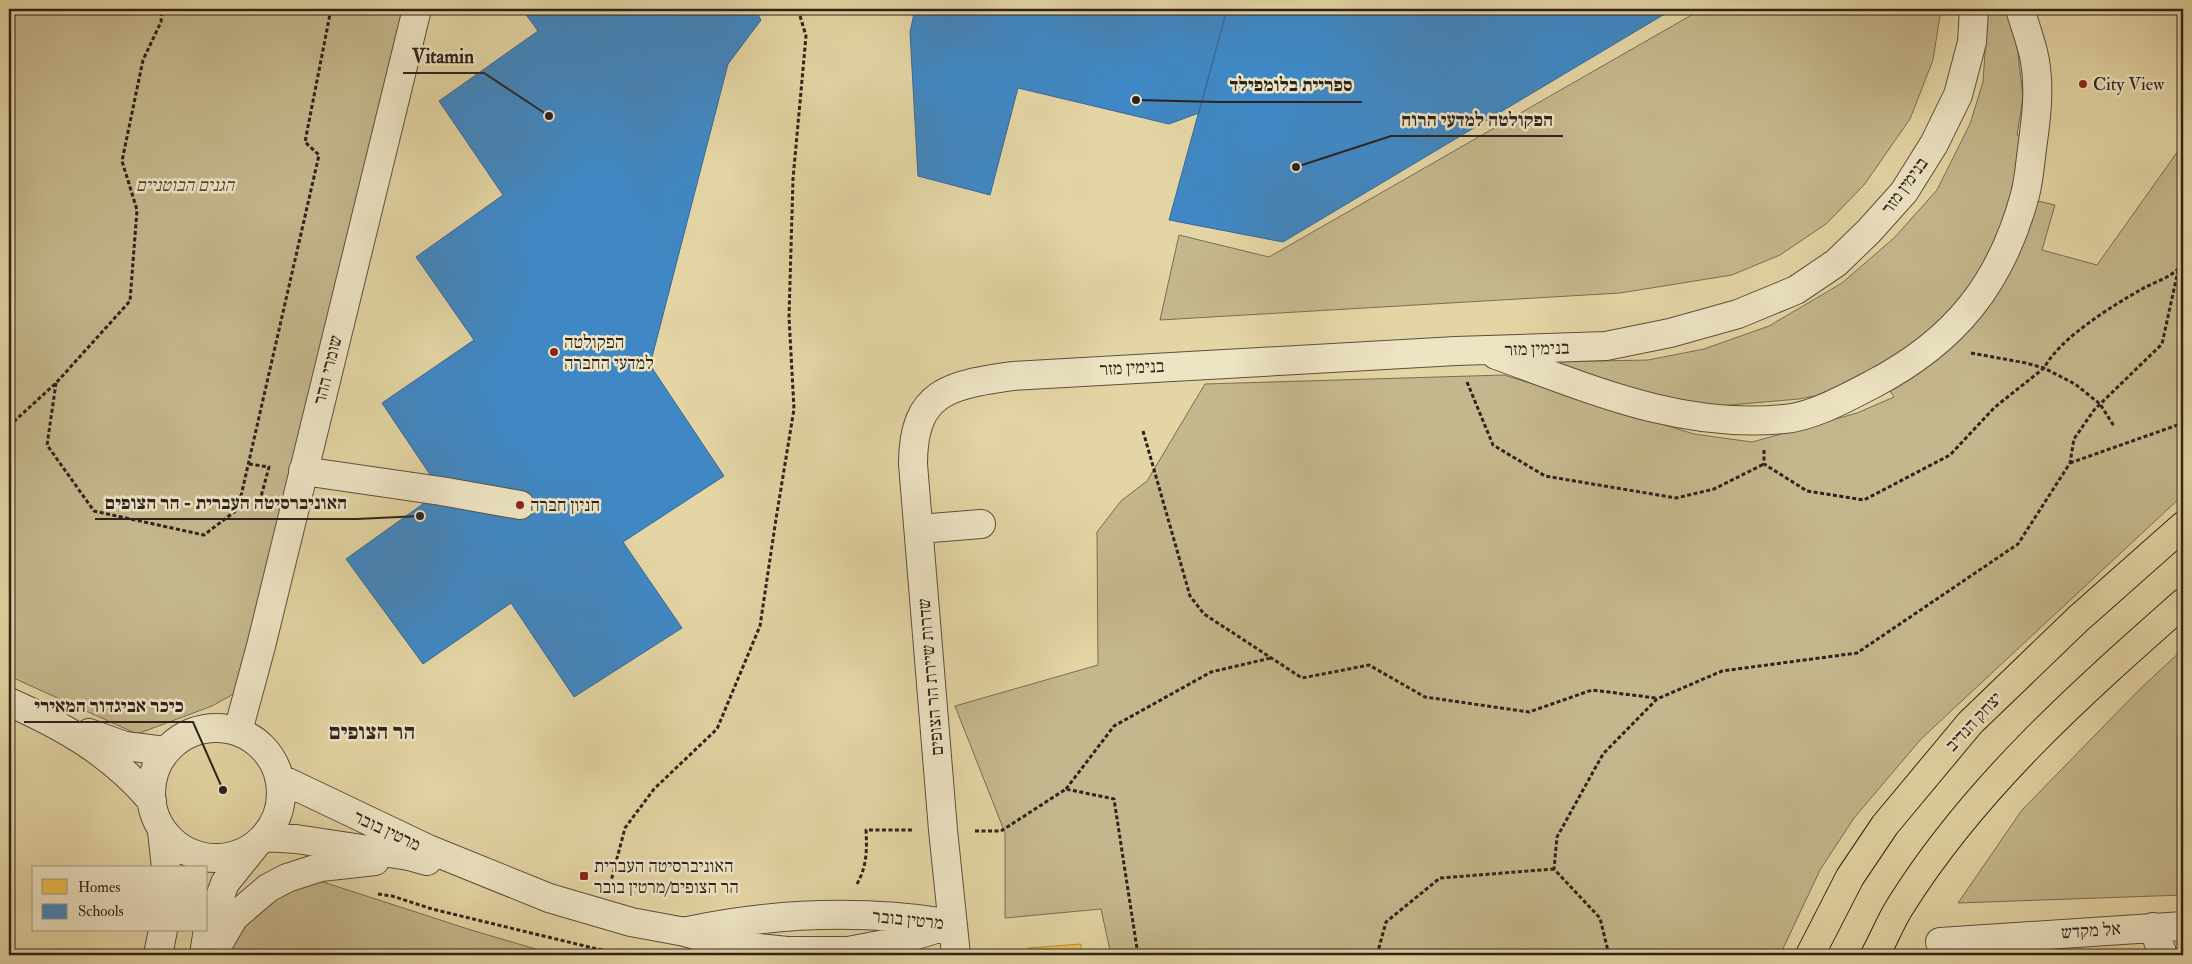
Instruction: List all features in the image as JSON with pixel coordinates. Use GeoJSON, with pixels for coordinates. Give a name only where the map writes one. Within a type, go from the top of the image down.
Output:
{"type":"FeatureCollection","features":[{"type":"Feature","properties":{"kind":"main road","name":"יצחק הנדיב"},"geometry":{"type":"LineString","coordinates":[[1810,955],[1850,876],[1880,833],[1970,723],[2078,619],[2183,526]]}},
{"type":"Feature","properties":{"kind":"main road"},"geometry":{"type":"LineString","coordinates":[[1875,955],[1900,906],[1931,860],[2012,762],[2117,662],[2183,603]]}},
{"type":"Feature","properties":{"kind":"street","name":"שומרי ההר"},"geometry":{"type":"LineString","coordinates":[[238,731],[261,646],[302,471],[418,9]]}},
{"type":"Feature","properties":{"kind":"street","name":"בנימין מזר"},"geometry":{"type":"LineString","coordinates":[[930,403],[949,389],[988,379],[1013,376],[1469,351],[1606,346],[1670,333],[1738,314],[1787,293],[1836,263],[1870,231],[1904,192],[1934,144],[1958,94],[1972,42],[1974,9]]}},
{"type":"Feature","properties":{"kind":"street"},"geometry":{"type":"LineString","coordinates":[[1469,351],[1629,403],[1684,416],[1742,420],[1786,419],[1834,404],[1892,374],[1938,342],[1972,308],[1992,276],[2010,237],[2026,193],[2037,111],[2035,62],[2020,9]]}},
{"type":"Feature","properties":{"kind":"street","name":"שדרות שיירת הר הצופים"},"geometry":{"type":"LineString","coordinates":[[930,403],[922,415],[913,443],[913,464],[943,830],[956,955]]}},
{"type":"Feature","properties":{"kind":"street"},"geometry":{"type":"LineString","coordinates":[[302,471],[520,505]]}},
{"type":"Feature","properties":{"kind":"street"},"geometry":{"type":"LineString","coordinates":[[919,529],[980,524]]}},
{"type":"Feature","properties":{"kind":"street"},"geometry":{"type":"LineString","coordinates":[[9,702],[42,717],[88,743],[112,760],[152,801]]}},
{"type":"Feature","properties":{"kind":"street"},"geometry":{"type":"LineString","coordinates":[[42,717],[125,746],[165,751]]}},
{"type":"Feature","properties":{"kind":"street"},"geometry":{"type":"LineString","coordinates":[[166,866],[162,831],[153,811],[150,789],[155,768],[165,751],[180,737],[198,730],[218,727],[238,731],[257,742],[272,758],[280,778],[281,799],[276,819],[225,883],[208,929]]}},
{"type":"Feature","properties":{"kind":"street","name":"מרטין בובר"},"geometry":{"type":"LineString","coordinates":[[280,778],[370,823],[497,879]]}},
{"type":"Feature","properties":{"kind":"street"},"geometry":{"type":"LineString","coordinates":[[162,831],[177,846],[196,856],[216,859],[237,855],[260,841]]}},
{"type":"Feature","properties":{"kind":"street","name":"מרטין בובר"},"geometry":{"type":"LineString","coordinates":[[260,841],[296,839],[409,856],[497,879],[602,914],[754,949],[830,952],[867,948],[952,924]]}},
{"type":"Feature","properties":{"kind":"street"},"geometry":{"type":"LineString","coordinates":[[212,955],[234,917],[252,900],[287,878],[321,867],[409,856]]}},
{"type":"Feature","properties":{"kind":"street","name":"מרטין בובר"},"geometry":{"type":"LineString","coordinates":[[685,932],[730,923],[845,914],[887,915],[952,924]]}},
{"type":"Feature","properties":{"kind":"street","name":"אל מקדש"},"geometry":{"type":"LineString","coordinates":[[1940,942],[2183,926]]}},
{"type":"Feature","properties":{"kind":"street"},"geometry":{"type":"LineString","coordinates":[[2153,927],[2163,955]]}},
{"type":"Feature","properties":{"kind":"street"},"geometry":{"type":"LineString","coordinates":[[158,955],[163,932]]}},
{"type":"Feature","properties":{"kind":"street"},"geometry":{"type":"LineString","coordinates":[[204,955],[208,932]]}},
{"type":"Feature","properties":{"kind":"path"},"geometry":{"type":"LineString","coordinates":[[9,426],[56,383],[130,301],[137,210],[122,161],[143,60],[161,22],[162,9]]}},
{"type":"Feature","properties":{"kind":"path"},"geometry":{"type":"LineString","coordinates":[[56,383],[47,445],[94,511],[204,535],[238,509],[319,155],[305,142],[331,9]]}},
{"type":"Feature","properties":{"kind":"path"},"geometry":{"type":"LineString","coordinates":[[602,914],[625,828],[654,789],[717,729],[760,626],[794,409],[789,307],[793,179],[806,36],[798,9]]}},
{"type":"Feature","properties":{"kind":"path"},"geometry":{"type":"LineString","coordinates":[[1609,955],[1600,918],[1554,869],[1557,837],[1603,754],[1657,698],[1722,671],[1857,654],[2018,544],[2070,463],[2074,439],[2100,404],[2162,344],[2178,271],[2183,263]]}},
{"type":"Feature","properties":{"kind":"path"},"geometry":{"type":"LineString","coordinates":[[1764,464],[1807,491],[1864,500],[1950,455],[1995,407],[2044,368],[2049,359],[2090,321],[2142,289],[2178,271]]}},
{"type":"Feature","properties":{"kind":"path"},"geometry":{"type":"LineString","coordinates":[[1926,350],[1962,351],[2044,368],[2075,384],[2100,404],[2114,426]]}},
{"type":"Feature","properties":{"kind":"path"},"geometry":{"type":"LineString","coordinates":[[1469,351],[1474,404],[1493,445],[1545,476],[1676,498],[1714,489],[1764,464]]}},
{"type":"Feature","properties":{"kind":"path"},"geometry":{"type":"LineString","coordinates":[[1762,420],[1764,464]]}},
{"type":"Feature","properties":{"kind":"path"},"geometry":{"type":"LineString","coordinates":[[2070,463],[2183,423]]}},
{"type":"Feature","properties":{"kind":"path"},"geometry":{"type":"LineString","coordinates":[[1143,431],[1190,596],[1204,614],[1302,678],[1369,665],[1425,697],[1529,712],[1592,690],[1657,698]]}},
{"type":"Feature","properties":{"kind":"path"},"geometry":{"type":"LineString","coordinates":[[249,464],[269,467],[258,508]]}},
{"type":"Feature","properties":{"kind":"path"},"geometry":{"type":"LineString","coordinates":[[845,914],[844,893],[856,884],[863,872],[867,855],[866,830],[1001,831],[1066,789],[1114,726],[1211,672],[1271,658]]}},
{"type":"Feature","properties":{"kind":"path"},"geometry":{"type":"LineString","coordinates":[[1066,789],[1114,799],[1138,955]]}},
{"type":"Feature","properties":{"kind":"path"},"geometry":{"type":"LineString","coordinates":[[1377,955],[1386,922],[1440,878],[1554,869]]}},
{"type":"Feature","properties":{"kind":"path"},"geometry":{"type":"LineString","coordinates":[[377,893],[392,896],[432,910],[622,955]]}},
{"type":"Feature","properties":{"kind":"green space","name":"הגנים הבוטניים"},"geometry":{"type":"Polygon","coordinates":[[[9,9],[412,9],[239,691],[212,706],[137,734],[9,676],[9,9]]]}},
{"type":"Feature","properties":{"kind":"green space"},"geometry":{"type":"Polygon","coordinates":[[[1702,9],[1941,9],[1933,60],[1910,119],[1864,185],[1826,224],[1780,255],[1732,275],[1620,293],[1160,320],[1179,235],[1269,257],[1702,9]]]}},
{"type":"Feature","properties":{"kind":"green space"},"geometry":{"type":"Polygon","coordinates":[[[1988,9],[2007,9],[2016,37],[2023,97],[2017,135],[2035,139],[2015,196],[2055,205],[2042,250],[2097,265],[2183,144],[2183,495],[1921,739],[1854,818],[1820,870],[1780,955],[1111,955],[1101,909],[1005,918],[1005,833],[955,706],[1098,665],[1097,532],[1121,501],[1147,481],[1205,384],[1504,375],[1694,434],[1752,442],[1857,413],[1894,397],[1887,386],[1898,353],[1840,391],[1799,399],[1718,406],[1649,394],[1546,362],[1648,360],[1704,349],[1769,326],[1842,283],[1894,238],[1937,190],[1970,124],[1983,82],[1988,9]]]}},
{"type":"Feature","properties":{"kind":"green space"},"geometry":{"type":"Polygon","coordinates":[[[2183,649],[2183,895],[1958,903],[2022,810],[2140,689],[2183,649]]]}},
{"type":"Feature","properties":{"kind":"green space"},"geometry":{"type":"Polygon","coordinates":[[[314,879],[471,930],[556,955],[230,955],[237,920],[268,897],[314,879]]]}},
{"type":"Feature","properties":{"kind":"building: Homes"},"geometry":{"type":"Polygon","coordinates":[[[1081,944],[1082,955],[1028,955],[1028,948],[1081,944]]]}},
{"type":"Feature","properties":{"kind":"building: Schools","name":"הפקולטה למדעי החברה"},"geometry":{"type":"Polygon","coordinates":[[[522,9],[755,9],[761,20],[728,64],[650,365],[724,476],[623,542],[682,628],[574,697],[511,603],[423,664],[346,559],[441,491],[382,403],[474,340],[416,257],[503,195],[439,101],[538,31],[522,9]]]}},
{"type":"Feature","properties":{"kind":"building: Schools"},"geometry":{"type":"Polygon","coordinates":[[[915,9],[1227,9],[1199,113],[1169,124],[1018,88],[990,195],[918,176],[910,32],[915,9]]]}},
{"type":"Feature","properties":{"kind":"building: Schools"},"geometry":{"type":"Polygon","coordinates":[[[1227,9],[1673,9],[1283,242],[1169,220],[1227,9]]]}},
{"type":"Feature","properties":{"kind":"place","name":"City View"},"geometry":{"type":"Point","coordinates":[2083,84]}},
{"type":"Feature","properties":{"kind":"place","name":"ספריית בלומפילד"},"geometry":{"type":"Point","coordinates":[1136,100]}},
{"type":"Feature","properties":{"kind":"place","name":"Vitamin"},"geometry":{"type":"Point","coordinates":[549,116]}},
{"type":"Feature","properties":{"kind":"place","name":"הפקולטה למדעי הרוח"},"geometry":{"type":"Point","coordinates":[1296,167]}},
{"type":"Feature","properties":{"kind":"place","name":"הפקולטה למדעי החברה"},"geometry":{"type":"Point","coordinates":[554,352]}},
{"type":"Feature","properties":{"kind":"place","name":"חניון חברה"},"geometry":{"type":"Point","coordinates":[520,505]}},
{"type":"Feature","properties":{"kind":"place","name":"האוניברסיטה העברית - הר הצופים"},"geometry":{"type":"Point","coordinates":[420,516]}},
{"type":"Feature","properties":{"kind":"place","name":"כיכר אביגדור המאירי"},"geometry":{"type":"Point","coordinates":[223,790]}},
{"type":"Feature","properties":{"kind":"place","name":"האוניברסיטה העברית הר הצופים/מרטין בובר"},"geometry":{"type":"Point","coordinates":[584,876]}},
{"type":"Feature","properties":{"kind":"district","name":"הר הצופים"},"geometry":{"type":"Point","coordinates":[372,732]}}]}
